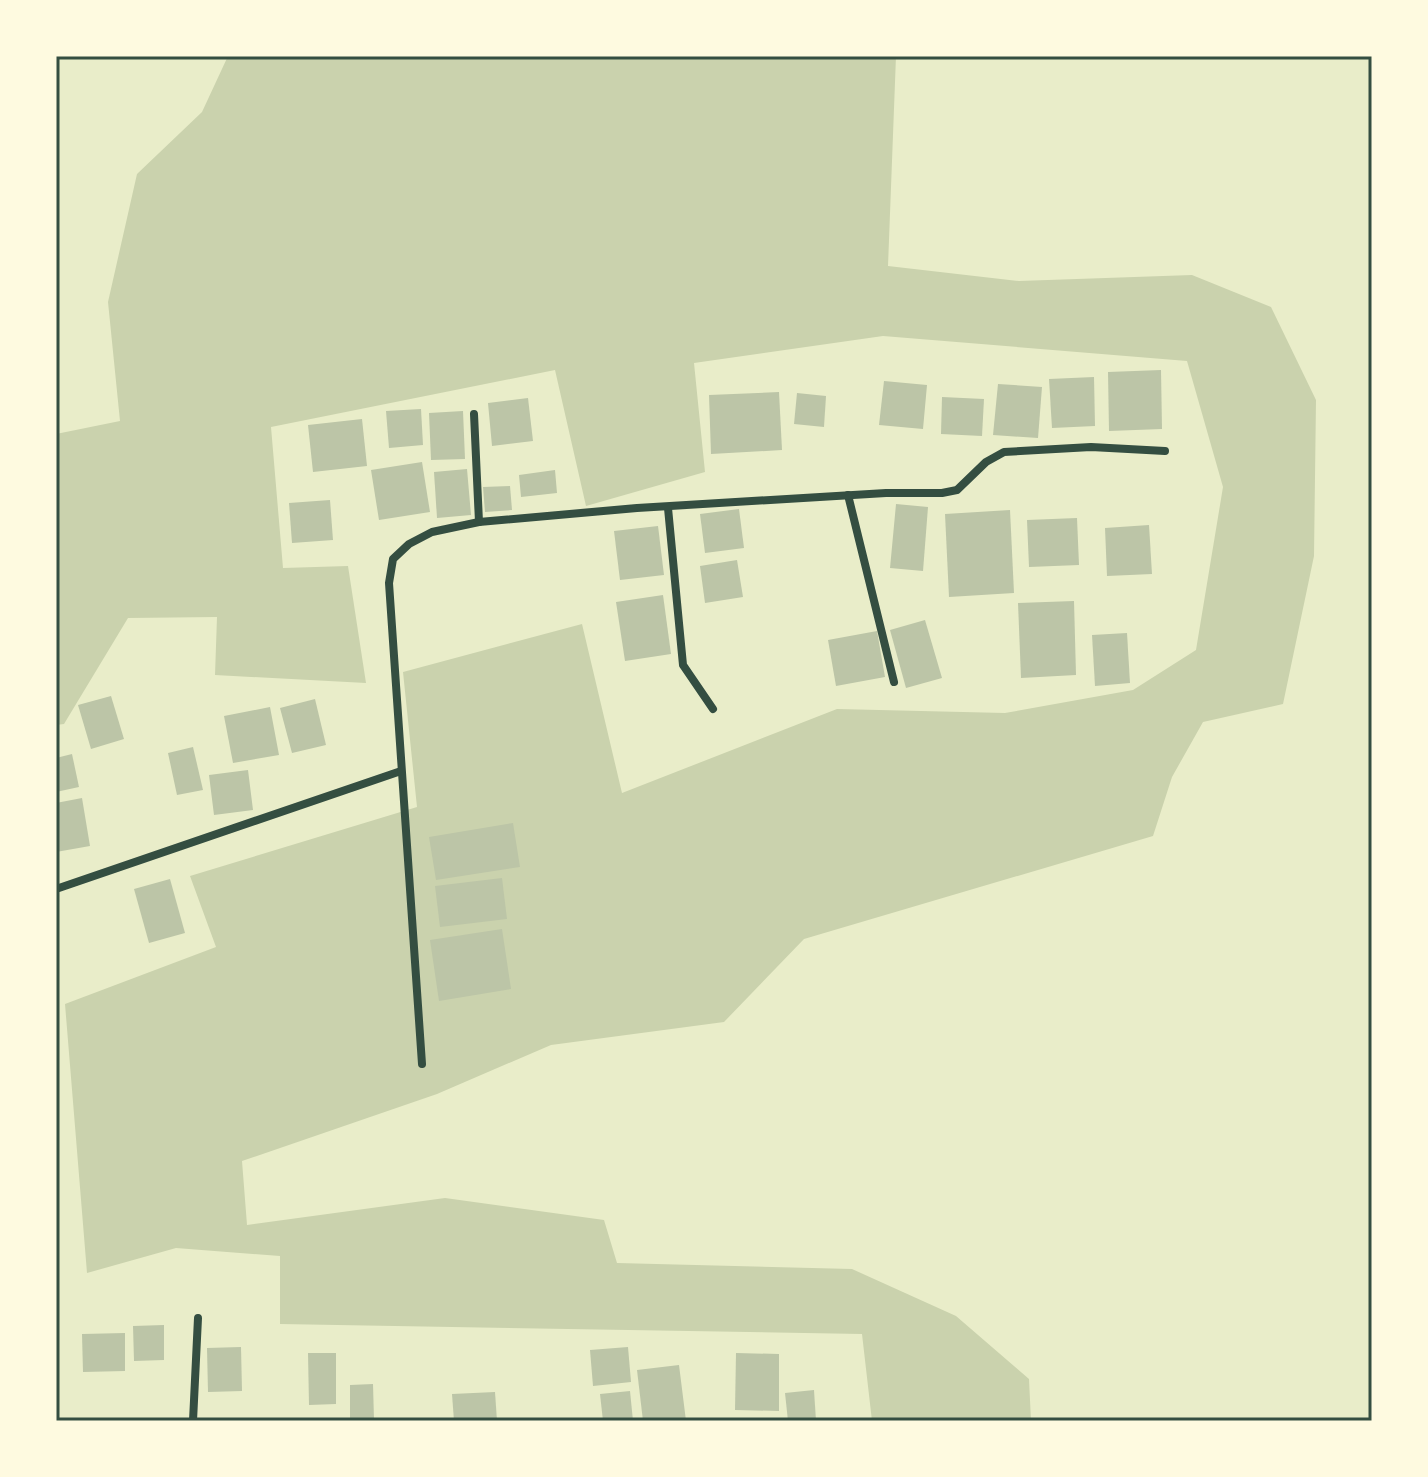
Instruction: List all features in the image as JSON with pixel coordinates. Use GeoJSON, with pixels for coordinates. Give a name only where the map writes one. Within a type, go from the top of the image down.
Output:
{"type":"FeatureCollection","features":[{"type":"Feature","properties":{"kind":"street"},"geometry":{"type":"LineString","coordinates":[[474,414],[479,522]]}},
{"type":"Feature","properties":{"kind":"street"},"geometry":{"type":"LineString","coordinates":[[422,1064],[389,583],[393,559],[409,544],[432,532],[479,522],[637,508],[848,495],[942,493],[957,490],[969,482],[986,462],[1004,452],[1091,447],[1165,451]]}},
{"type":"Feature","properties":{"kind":"street"},"geometry":{"type":"LineString","coordinates":[[848,495],[894,682]]}},
{"type":"Feature","properties":{"kind":"street"},"geometry":{"type":"LineString","coordinates":[[668,508],[683,665],[713,709]]}},
{"type":"Feature","properties":{"kind":"street"},"geometry":{"type":"LineString","coordinates":[[56,889],[401,771]]}},
{"type":"Feature","properties":{"kind":"street"},"geometry":{"type":"LineString","coordinates":[[193,1421],[198,1318]]}},
{"type":"Feature","properties":{"kind":"green space"},"geometry":{"type":"Polygon","coordinates":[[[228,56],[896,56],[888,266],[1019,281],[1192,275],[1271,307],[1316,400],[1314,556],[1283,704],[1203,722],[1172,777],[1153,836],[804,939],[724,1022],[551,1045],[437,1094],[242,1161],[247,1225],[445,1198],[604,1220],[617,1263],[852,1269],[956,1316],[1029,1379],[1031,1421],[872,1421],[862,1334],[280,1324],[280,1256],[176,1248],[87,1273],[65,1004],[216,947],[190,876],[417,807],[403,672],[582,624],[622,793],[837,709],[1005,713],[1133,690],[1196,650],[1223,487],[1187,361],[883,336],[694,363],[705,472],[586,506],[555,370],[271,427],[283,568],[348,566],[366,683],[215,675],[217,617],[128,618],[64,724],[56,725],[56,434],[120,421],[108,302],[137,174],[202,112],[228,56]]]}},
{"type":"Feature","properties":{"kind":"building"},"geometry":{"type":"Polygon","coordinates":[[[1161,370],[1162,429],[1109,431],[1108,372],[1161,370]]]}},
{"type":"Feature","properties":{"kind":"building"},"geometry":{"type":"Polygon","coordinates":[[[1094,377],[1095,426],[1052,428],[1049,379],[1094,377]]]}},
{"type":"Feature","properties":{"kind":"building"},"geometry":{"type":"Polygon","coordinates":[[[884,381],[927,385],[923,429],[879,425],[884,381]]]}},
{"type":"Feature","properties":{"kind":"building"},"geometry":{"type":"Polygon","coordinates":[[[998,384],[1042,387],[1038,438],[993,435],[998,384]]]}},
{"type":"Feature","properties":{"kind":"building"},"geometry":{"type":"Polygon","coordinates":[[[779,392],[782,450],[711,454],[709,395],[779,392]]]}},
{"type":"Feature","properties":{"kind":"building"},"geometry":{"type":"Polygon","coordinates":[[[797,393],[826,396],[824,427],[794,424],[797,393]]]}},
{"type":"Feature","properties":{"kind":"building"},"geometry":{"type":"Polygon","coordinates":[[[942,397],[984,399],[982,436],[941,434],[942,397]]]}},
{"type":"Feature","properties":{"kind":"building"},"geometry":{"type":"Polygon","coordinates":[[[528,398],[533,441],[492,446],[488,403],[528,398]]]}},
{"type":"Feature","properties":{"kind":"building"},"geometry":{"type":"Polygon","coordinates":[[[421,409],[423,445],[389,448],[386,411],[421,409]]]}},
{"type":"Feature","properties":{"kind":"building"},"geometry":{"type":"Polygon","coordinates":[[[463,411],[465,459],[431,460],[429,413],[463,411]]]}},
{"type":"Feature","properties":{"kind":"building"},"geometry":{"type":"Polygon","coordinates":[[[362,419],[367,466],[313,472],[308,425],[362,419]]]}},
{"type":"Feature","properties":{"kind":"building"},"geometry":{"type":"Polygon","coordinates":[[[422,462],[430,512],[379,520],[371,470],[422,462]]]}},
{"type":"Feature","properties":{"kind":"building"},"geometry":{"type":"Polygon","coordinates":[[[467,469],[471,515],[437,518],[434,472],[467,469]]]}},
{"type":"Feature","properties":{"kind":"building"},"geometry":{"type":"Polygon","coordinates":[[[555,470],[557,493],[521,497],[519,475],[555,470]]]}},
{"type":"Feature","properties":{"kind":"building"},"geometry":{"type":"Polygon","coordinates":[[[510,486],[512,510],[485,512],[483,487],[510,486]]]}},
{"type":"Feature","properties":{"kind":"building"},"geometry":{"type":"Polygon","coordinates":[[[330,500],[333,540],[292,543],[289,503],[330,500]]]}},
{"type":"Feature","properties":{"kind":"building"},"geometry":{"type":"Polygon","coordinates":[[[896,504],[928,507],[923,571],[890,568],[896,504]]]}},
{"type":"Feature","properties":{"kind":"building"},"geometry":{"type":"Polygon","coordinates":[[[739,509],[744,548],[705,553],[700,514],[739,509]]]}},
{"type":"Feature","properties":{"kind":"building"},"geometry":{"type":"Polygon","coordinates":[[[1010,510],[1014,593],[949,597],[945,514],[1010,510]]]}},
{"type":"Feature","properties":{"kind":"building"},"geometry":{"type":"Polygon","coordinates":[[[1077,518],[1079,565],[1029,567],[1027,520],[1077,518]]]}},
{"type":"Feature","properties":{"kind":"building"},"geometry":{"type":"Polygon","coordinates":[[[1149,525],[1152,574],[1107,576],[1105,528],[1149,525]]]}},
{"type":"Feature","properties":{"kind":"building"},"geometry":{"type":"Polygon","coordinates":[[[658,526],[664,575],[620,580],[614,531],[658,526]]]}},
{"type":"Feature","properties":{"kind":"building"},"geometry":{"type":"Polygon","coordinates":[[[737,560],[743,597],[705,603],[700,566],[737,560]]]}},
{"type":"Feature","properties":{"kind":"building"},"geometry":{"type":"Polygon","coordinates":[[[663,595],[671,654],[625,661],[616,602],[663,595]]]}},
{"type":"Feature","properties":{"kind":"building"},"geometry":{"type":"Polygon","coordinates":[[[1074,601],[1076,675],[1021,678],[1018,603],[1074,601]]]}},
{"type":"Feature","properties":{"kind":"building"},"geometry":{"type":"Polygon","coordinates":[[[925,620],[942,678],[906,688],[890,630],[925,620]]]}},
{"type":"Feature","properties":{"kind":"building"},"geometry":{"type":"Polygon","coordinates":[[[877,631],[885,677],[836,686],[828,640],[877,631]]]}},
{"type":"Feature","properties":{"kind":"building"},"geometry":{"type":"Polygon","coordinates":[[[1127,633],[1130,683],[1095,686],[1092,635],[1127,633]]]}},
{"type":"Feature","properties":{"kind":"building"},"geometry":{"type":"Polygon","coordinates":[[[111,696],[124,739],[91,749],[78,705],[111,696]]]}},
{"type":"Feature","properties":{"kind":"building"},"geometry":{"type":"Polygon","coordinates":[[[315,699],[326,745],[292,753],[280,708],[315,699]]]}},
{"type":"Feature","properties":{"kind":"building"},"geometry":{"type":"Polygon","coordinates":[[[270,707],[279,755],[233,763],[224,716],[270,707]]]}},
{"type":"Feature","properties":{"kind":"building"},"geometry":{"type":"Polygon","coordinates":[[[193,747],[203,790],[177,795],[168,753],[193,747]]]}},
{"type":"Feature","properties":{"kind":"building"},"geometry":{"type":"Polygon","coordinates":[[[72,754],[79,787],[56,792],[56,758],[72,754]]]}},
{"type":"Feature","properties":{"kind":"building"},"geometry":{"type":"Polygon","coordinates":[[[248,770],[253,810],[214,815],[209,775],[248,770]]]}},
{"type":"Feature","properties":{"kind":"building"},"geometry":{"type":"Polygon","coordinates":[[[82,798],[90,846],[56,852],[56,803],[82,798]]]}},
{"type":"Feature","properties":{"kind":"building"},"geometry":{"type":"Polygon","coordinates":[[[513,823],[520,867],[436,880],[429,837],[513,823]]]}},
{"type":"Feature","properties":{"kind":"building"},"geometry":{"type":"Polygon","coordinates":[[[502,878],[507,919],[440,927],[435,886],[502,878]]]}},
{"type":"Feature","properties":{"kind":"building"},"geometry":{"type":"Polygon","coordinates":[[[170,879],[185,933],[149,943],[134,889],[170,879]]]}},
{"type":"Feature","properties":{"kind":"building"},"geometry":{"type":"Polygon","coordinates":[[[502,929],[511,989],[439,1001],[430,940],[502,929]]]}},
{"type":"Feature","properties":{"kind":"building"},"geometry":{"type":"Polygon","coordinates":[[[164,1325],[164,1360],[134,1361],[133,1326],[164,1325]]]}},
{"type":"Feature","properties":{"kind":"building"},"geometry":{"type":"Polygon","coordinates":[[[125,1333],[125,1371],[83,1372],[82,1334],[125,1333]]]}},
{"type":"Feature","properties":{"kind":"building"},"geometry":{"type":"Polygon","coordinates":[[[241,1347],[242,1391],[208,1392],[207,1348],[241,1347]]]}},
{"type":"Feature","properties":{"kind":"building"},"geometry":{"type":"Polygon","coordinates":[[[628,1347],[631,1382],[593,1386],[590,1350],[628,1347]]]}},
{"type":"Feature","properties":{"kind":"building"},"geometry":{"type":"Polygon","coordinates":[[[308,1353],[336,1353],[336,1404],[309,1405],[308,1353]]]}},
{"type":"Feature","properties":{"kind":"building"},"geometry":{"type":"Polygon","coordinates":[[[736,1353],[779,1354],[779,1411],[735,1410],[736,1353]]]}},
{"type":"Feature","properties":{"kind":"building"},"geometry":{"type":"Polygon","coordinates":[[[679,1365],[686,1421],[643,1421],[637,1370],[679,1365]]]}},
{"type":"Feature","properties":{"kind":"building"},"geometry":{"type":"Polygon","coordinates":[[[373,1384],[374,1420],[350,1421],[350,1385],[373,1384]]]}},
{"type":"Feature","properties":{"kind":"building"},"geometry":{"type":"Polygon","coordinates":[[[814,1390],[816,1421],[788,1421],[785,1393],[814,1390]]]}},
{"type":"Feature","properties":{"kind":"building"},"geometry":{"type":"Polygon","coordinates":[[[630,1391],[633,1421],[603,1421],[600,1394],[630,1391]]]}},
{"type":"Feature","properties":{"kind":"building"},"geometry":{"type":"Polygon","coordinates":[[[495,1392],[497,1421],[454,1421],[452,1394],[495,1392]]]}}]}
